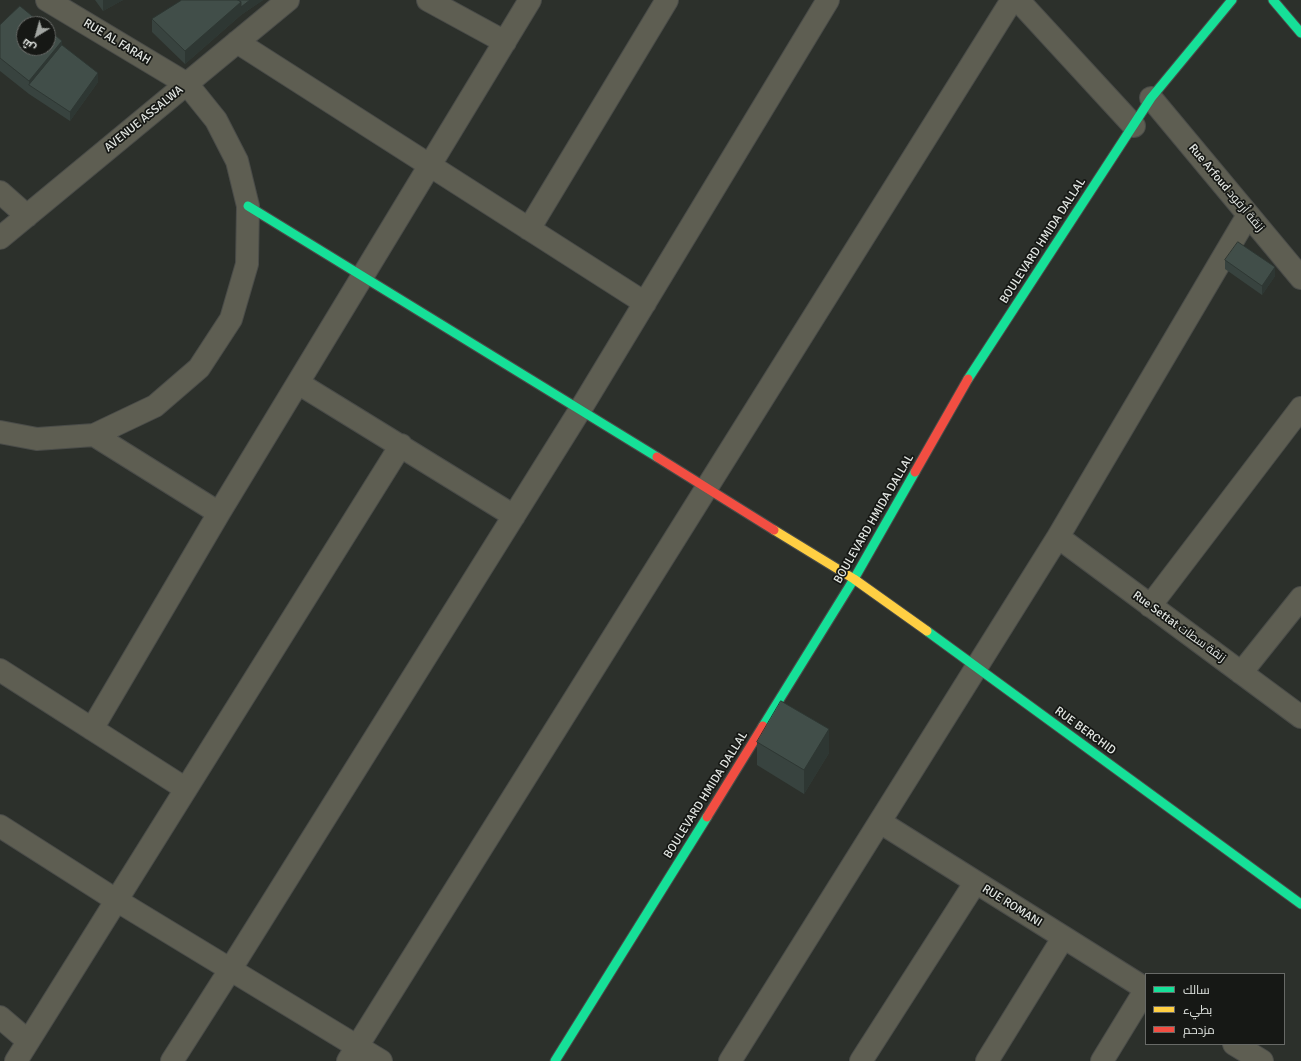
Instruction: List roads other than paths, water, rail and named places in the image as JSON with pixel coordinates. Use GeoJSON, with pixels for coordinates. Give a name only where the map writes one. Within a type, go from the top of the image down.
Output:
{"type":"FeatureCollection","features":[{"type":"Feature","properties":{"kind":"street","name":"RUE AL FARAH"},"geometry":{"type":"LineString","coordinates":[[47,0],[187,84]]}},
{"type":"Feature","properties":{"kind":"street","name":"AVENUE ASSALWA"},"geometry":{"type":"LineString","coordinates":[[0,238],[288,0]]}},
{"type":"Feature","properties":{"kind":"street"},"geometry":{"type":"LineString","coordinates":[[428,0],[505,42]]}},
{"type":"Feature","properties":{"kind":"street"},"geometry":{"type":"LineString","coordinates":[[92,729],[219,513],[530,0]]}},
{"type":"Feature","properties":{"kind":"street"},"geometry":{"type":"LineString","coordinates":[[529,229],[667,0]]}},
{"type":"Feature","properties":{"kind":"street"},"geometry":{"type":"LineString","coordinates":[[172,1061],[580,410],[828,0]]}},
{"type":"Feature","properties":{"kind":"street"},"geometry":{"type":"LineString","coordinates":[[352,1054],[1012,0]]}},
{"type":"Feature","properties":{"kind":"street"},"geometry":{"type":"LineString","coordinates":[[1018,0],[1134,126]]}},
{"type":"Feature","properties":{"kind":"street","name":"BOULEVARD HMIDA DALLAL"},"geometry":{"type":"LineString","coordinates":[[554,1061],[854,579],[973,371],[1151,98],[1232,0]]}},
{"type":"Feature","properties":{"kind":"street"},"geometry":{"type":"LineString","coordinates":[[1273,0],[1301,33]]}},
{"type":"Feature","properties":{"kind":"street"},"geometry":{"type":"LineString","coordinates":[[237,42],[645,303]]}},
{"type":"Feature","properties":{"kind":"street"},"geometry":{"type":"LineString","coordinates":[[0,432],[37,439],[94,435],[155,406],[199,368],[231,319],[247,264],[248,206],[237,161],[216,120],[187,84]]}},
{"type":"Feature","properties":{"kind":"street","name":"Rue Arfoud زنقة أرفود"},"geometry":{"type":"LineString","coordinates":[[1151,98],[1301,278]]}},
{"type":"Feature","properties":{"kind":"street"},"geometry":{"type":"LineString","coordinates":[[0,192],[27,216]]}},
{"type":"Feature","properties":{"kind":"street","name":"RUE BERCHID"},"geometry":{"type":"LineString","coordinates":[[248,206],[363,275],[854,579],[976,666],[1301,904]]}},
{"type":"Feature","properties":{"kind":"street"},"geometry":{"type":"LineString","coordinates":[[730,1061],[1058,536],[1248,215]]}},
{"type":"Feature","properties":{"kind":"street"},"geometry":{"type":"LineString","coordinates":[[298,383],[401,445],[514,516]]}},
{"type":"Feature","properties":{"kind":"street"},"geometry":{"type":"LineString","coordinates":[[1150,606],[1301,408]]}},
{"type":"Feature","properties":{"kind":"street"},"geometry":{"type":"LineString","coordinates":[[94,435],[219,513]]}},
{"type":"Feature","properties":{"kind":"street"},"geometry":{"type":"LineString","coordinates":[[16,1061],[401,445]]}},
{"type":"Feature","properties":{"kind":"street","name":"Rue Settat زنقة سطات"},"geometry":{"type":"LineString","coordinates":[[1058,536],[1301,718]]}},
{"type":"Feature","properties":{"kind":"street"},"geometry":{"type":"LineString","coordinates":[[1241,673],[1301,598]]}},
{"type":"Feature","properties":{"kind":"street"},"geometry":{"type":"LineString","coordinates":[[0,670],[186,789]]}},
{"type":"Feature","properties":{"kind":"street","name":"RUE ROMANI"},"geometry":{"type":"LineString","coordinates":[[880,822],[1145,988]]}},
{"type":"Feature","properties":{"kind":"street"},"geometry":{"type":"LineString","coordinates":[[0,826],[230,970],[352,1054],[381,1061]]}},
{"type":"Feature","properties":{"kind":"street"},"geometry":{"type":"LineString","coordinates":[[861,1061],[975,883]]}},
{"type":"Feature","properties":{"kind":"street"},"geometry":{"type":"LineString","coordinates":[[987,1061],[1063,938]]}},
{"type":"Feature","properties":{"kind":"street"},"geometry":{"type":"LineString","coordinates":[[1102,1061],[1145,991]]}},
{"type":"Feature","properties":{"kind":"street"},"geometry":{"type":"LineString","coordinates":[[0,1017],[28,1041]]}},
{"type":"Feature","properties":{"kind":"street"},"geometry":{"type":"LineString","coordinates":[[1236,1045],[1262,1061]]}}]}
